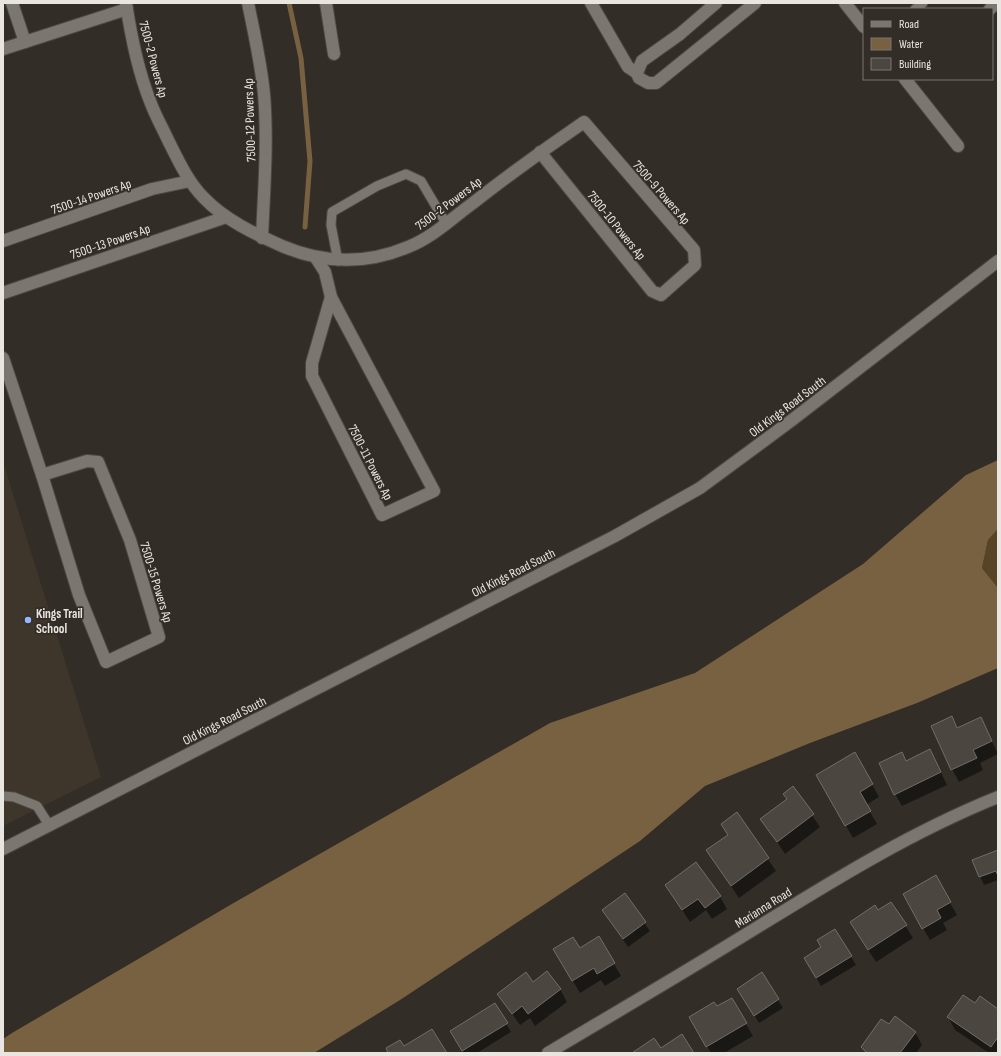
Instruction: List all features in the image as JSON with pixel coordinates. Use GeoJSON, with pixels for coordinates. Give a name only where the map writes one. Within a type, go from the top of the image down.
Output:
{"type":"FeatureCollection","features":[{"type":"Feature","properties":{"kind":"street"},"geometry":{"type":"LineString","coordinates":[[12,3],[25,42]]}},
{"type":"Feature","properties":{"kind":"street","name":"7500-12 Powers Ap"},"geometry":{"type":"LineString","coordinates":[[248,3],[258,51],[264,94],[266,134],[262,238]]}},
{"type":"Feature","properties":{"kind":"street"},"geometry":{"type":"LineString","coordinates":[[326,3],[334,54]]}},
{"type":"Feature","properties":{"kind":"street"},"geometry":{"type":"LineString","coordinates":[[591,3],[628,67],[637,73],[639,78],[643,81],[656,83],[755,3]]}},
{"type":"Feature","properties":{"kind":"street"},"geometry":{"type":"LineString","coordinates":[[637,73],[642,61],[680,34],[716,3]]}},
{"type":"Feature","properties":{"kind":"street"},"geometry":{"type":"LineString","coordinates":[[845,3],[863,26]]}},
{"type":"Feature","properties":{"kind":"street"},"geometry":{"type":"LineString","coordinates":[[3,49],[126,6]]}},
{"type":"Feature","properties":{"kind":"street","name":"7500-2 Powers Ap"},"geometry":{"type":"LineString","coordinates":[[126,6],[142,76],[150,102],[176,157],[190,181],[204,199],[226,217],[262,238],[316,258],[338,261],[365,259],[407,248],[424,240],[447,225],[467,207],[540,152],[584,122]]}},
{"type":"Feature","properties":{"kind":"street"},"geometry":{"type":"LineString","coordinates":[[906,80],[958,146]]}},
{"type":"Feature","properties":{"kind":"street","name":"7500-9 Powers Ap"},"geometry":{"type":"LineString","coordinates":[[584,122],[694,250],[695,265],[678,282]]}},
{"type":"Feature","properties":{"kind":"street","name":"7500-10 Powers Ap"},"geometry":{"type":"LineString","coordinates":[[540,152],[652,291],[661,295],[678,282]]}},
{"type":"Feature","properties":{"kind":"street","name":"7500-14 Powers Ap"},"geometry":{"type":"LineString","coordinates":[[3,241],[152,189],[190,181]]}},
{"type":"Feature","properties":{"kind":"street","name":"7500-13 Powers Ap"},"geometry":{"type":"LineString","coordinates":[[3,293],[226,217]]}},
{"type":"Feature","properties":{"kind":"street","name":"7500-11 Powers Ap"},"geometry":{"type":"LineString","coordinates":[[316,258],[325,272],[331,297],[434,490],[382,516],[312,376],[312,363],[331,297]]}},
{"type":"Feature","properties":{"kind":"street","name":"Old Kings Road South"},"geometry":{"type":"LineString","coordinates":[[3,849],[614,536],[700,488],[792,420],[998,261]]}},
{"type":"Feature","properties":{"kind":"street","name":"7500-15 Powers Ap"},"geometry":{"type":"LineString","coordinates":[[3,358],[42,475],[79,596],[106,662],[159,637],[130,540],[98,462],[77,462],[42,475]]}},
{"type":"Feature","properties":{"kind":"street","name":"Marianna Road"},"geometry":{"type":"LineString","coordinates":[[548,1053],[875,856],[935,824],[998,797]]}},
{"type":"Feature","properties":{"kind":"lane"},"geometry":{"type":"LineString","coordinates":[[338,261],[331,225],[332,212],[377,186],[406,174],[421,182],[447,225]]}},
{"type":"Feature","properties":{"kind":"lane"},"geometry":{"type":"LineString","coordinates":[[3,796],[14,797],[37,806],[49,825]]}},
{"type":"Feature","properties":{"kind":"shaded area","name":"Kings Trail School"},"geometry":{"type":"Polygon","coordinates":[[[3,462],[101,777],[3,826],[3,462]]]}},
{"type":"Feature","properties":{"kind":"shaded area"},"geometry":{"type":"Polygon","coordinates":[[[998,529],[998,588],[982,568],[988,540],[998,529]]]}},
{"type":"Feature","properties":{"kind":"water"},"geometry":{"type":"Polygon","coordinates":[[[998,460],[998,529],[988,540],[982,568],[998,588],[998,668],[917,703],[810,743],[705,786],[640,841],[400,1000],[314,1053],[3,1053],[3,1039],[12,1033],[237,901],[550,723],[695,673],[863,564],[966,475],[998,460]]]}},
{"type":"Feature","properties":{"kind":"building"},"geometry":{"type":"Polygon","coordinates":[[[952,716],[957,728],[981,717],[992,741],[973,750],[977,758],[951,770],[931,726],[952,716]]]}},
{"type":"Feature","properties":{"kind":"building"},"geometry":{"type":"Polygon","coordinates":[[[930,749],[941,772],[894,795],[879,763],[902,752],[906,761],[930,749]]]}},
{"type":"Feature","properties":{"kind":"building"},"geometry":{"type":"Polygon","coordinates":[[[855,752],[873,784],[860,792],[871,811],[845,826],[816,775],[855,752]]]}},
{"type":"Feature","properties":{"kind":"building"},"geometry":{"type":"Polygon","coordinates":[[[793,786],[814,814],[777,842],[760,819],[787,799],[783,794],[793,786]]]}},
{"type":"Feature","properties":{"kind":"building"},"geometry":{"type":"Polygon","coordinates":[[[737,812],[769,858],[731,886],[706,850],[728,835],[721,824],[737,812]]]}},
{"type":"Feature","properties":{"kind":"building"},"geometry":{"type":"Polygon","coordinates":[[[998,850],[998,876],[996,871],[979,877],[972,860],[998,850]]]}},
{"type":"Feature","properties":{"kind":"building"},"geometry":{"type":"Polygon","coordinates":[[[696,862],[721,896],[705,908],[698,899],[682,910],[665,885],[696,862]]]}},
{"type":"Feature","properties":{"kind":"building"},"geometry":{"type":"Polygon","coordinates":[[[936,875],[951,902],[937,910],[941,918],[922,929],[903,894],[936,875]]]}},
{"type":"Feature","properties":{"kind":"building"},"geometry":{"type":"Polygon","coordinates":[[[625,893],[646,922],[623,939],[602,910],[625,893]]]}},
{"type":"Feature","properties":{"kind":"building"},"geometry":{"type":"Polygon","coordinates":[[[891,902],[907,925],[868,950],[850,922],[875,905],[878,910],[891,902]]]}},
{"type":"Feature","properties":{"kind":"building"},"geometry":{"type":"Polygon","coordinates":[[[835,929],[852,956],[816,978],[804,958],[821,947],[817,940],[835,929]]]}},
{"type":"Feature","properties":{"kind":"building"},"geometry":{"type":"Polygon","coordinates":[[[599,936],[615,963],[597,974],[594,968],[572,981],[553,949],[573,937],[580,948],[599,936]]]}},
{"type":"Feature","properties":{"kind":"building"},"geometry":{"type":"Polygon","coordinates":[[[547,971],[561,989],[528,1014],[522,1006],[512,1014],[497,994],[526,972],[533,982],[547,971]]]}},
{"type":"Feature","properties":{"kind":"building"},"geometry":{"type":"Polygon","coordinates":[[[762,972],[779,999],[754,1016],[737,989],[762,972]]]}},
{"type":"Feature","properties":{"kind":"building"},"geometry":{"type":"Polygon","coordinates":[[[963,995],[975,1003],[980,996],[998,1009],[998,1037],[991,1047],[947,1017],[963,995]]]}},
{"type":"Feature","properties":{"kind":"building"},"geometry":{"type":"Polygon","coordinates":[[[732,998],[747,1023],[706,1047],[689,1017],[714,1002],[717,1006],[732,998]]]}},
{"type":"Feature","properties":{"kind":"building"},"geometry":{"type":"Polygon","coordinates":[[[495,1003],[508,1023],[462,1051],[450,1031],[495,1003]]]}},
{"type":"Feature","properties":{"kind":"building"},"geometry":{"type":"Polygon","coordinates":[[[895,1016],[916,1032],[900,1053],[867,1053],[861,1047],[881,1019],[889,1024],[895,1016]]]}},
{"type":"Feature","properties":{"kind":"building"},"geometry":{"type":"Polygon","coordinates":[[[432,1029],[447,1053],[388,1053],[386,1048],[400,1040],[404,1046],[432,1029]]]}},
{"type":"Feature","properties":{"kind":"building"},"geometry":{"type":"Polygon","coordinates":[[[682,1034],[694,1053],[632,1053],[654,1038],[661,1048],[682,1034]]]}},
{"type":"Feature","properties":{"kind":"waterway"},"geometry":{"type":"LineString","coordinates":[[289,3],[301,58],[310,161],[305,227]]}},
{"type":"Feature","properties":{"kind":"place","name":"Kings Trail School"},"geometry":{"type":"Point","coordinates":[28,620]}}]}
